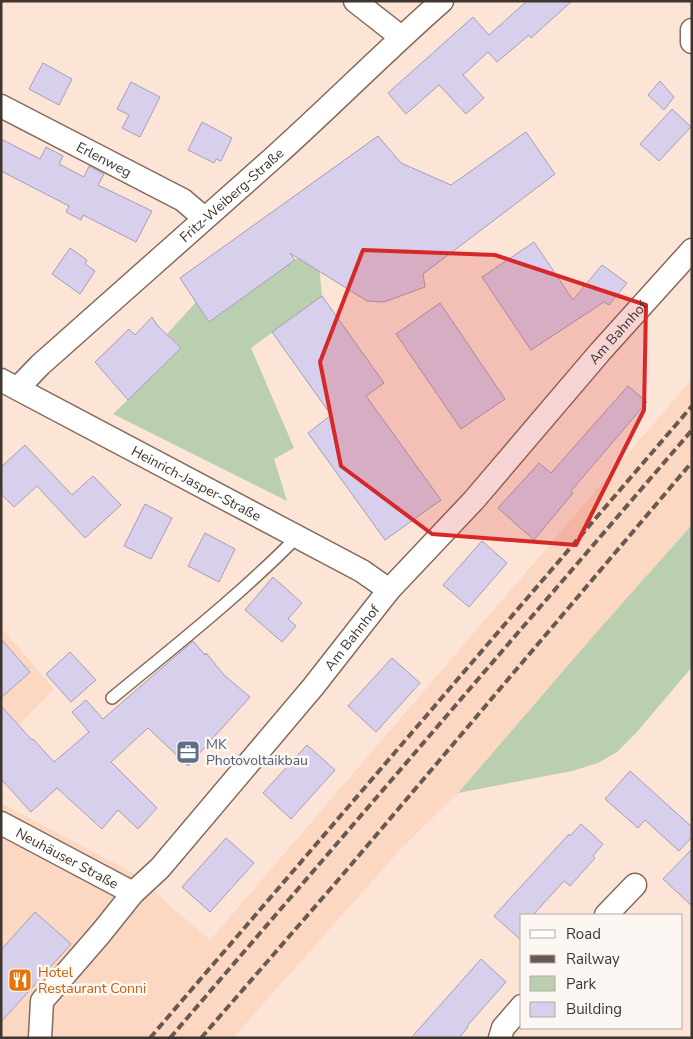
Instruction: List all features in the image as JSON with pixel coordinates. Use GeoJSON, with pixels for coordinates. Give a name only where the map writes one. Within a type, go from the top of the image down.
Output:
{"type":"FeatureCollection","features":[{"type":"Feature","properties":{"kind":"street"},"geometry":{"type":"LineString","coordinates":[[355,1],[402,37]]}},
{"type":"Feature","properties":{"kind":"street","name":"Fritz-Weiberg-Straße"},"geometry":{"type":"LineString","coordinates":[[10,384],[40,365],[313,122],[442,1]]}},
{"type":"Feature","properties":{"kind":"street"},"geometry":{"type":"LineString","coordinates":[[692,30],[692,42]]}},
{"type":"Feature","properties":{"kind":"street","name":"Erlenweg"},"geometry":{"type":"LineString","coordinates":[[1,106],[183,200],[204,218]]}},
{"type":"Feature","properties":{"kind":"street","name":"Am Bahnhof"},"geometry":{"type":"LineString","coordinates":[[40,1038],[42,1001],[133,893],[167,860],[313,687],[389,590],[474,500],[600,352],[692,250]]}},
{"type":"Feature","properties":{"kind":"street","name":"Heinrich-Jasper-Straße"},"geometry":{"type":"LineString","coordinates":[[10,384],[362,571],[389,590]]}},
{"type":"Feature","properties":{"kind":"street","name":"Neuhäuser Straße"},"geometry":{"type":"LineString","coordinates":[[1,823],[133,893]]}},
{"type":"Feature","properties":{"kind":"street"},"geometry":{"type":"LineString","coordinates":[[607,914],[635,885]]}},
{"type":"Feature","properties":{"kind":"street"},"geometry":{"type":"LineString","coordinates":[[500,1038],[503,1028],[520,1008]]}},
{"type":"Feature","properties":{"kind":"lane"},"geometry":{"type":"LineString","coordinates":[[112,698],[212,616],[297,537]]}},
{"type":"Feature","properties":{"kind":"highlighted area"},"geometry":{"type":"Polygon","coordinates":[[[363,250],[495,255],[646,305],[644,410],[576,545],[432,534],[341,466],[320,362],[363,250]]]}},
{"type":"Feature","properties":{"kind":"shaded area"},"geometry":{"type":"Polygon","coordinates":[[[692,379],[692,526],[601,627],[458,793],[400,850],[233,1038],[1,1038],[1,803],[131,872],[210,940],[692,379]]]}},
{"type":"Feature","properties":{"kind":"shaded area"},"geometry":{"type":"Polygon","coordinates":[[[1,627],[54,689],[1,742],[1,627]]]}},
{"type":"Feature","properties":{"kind":"green space"},"geometry":{"type":"Polygon","coordinates":[[[317,244],[322,296],[251,348],[294,448],[274,459],[287,501],[113,414],[181,348],[167,334],[196,302],[209,322],[317,244]]]}},
{"type":"Feature","properties":{"kind":"green space"},"geometry":{"type":"Polygon","coordinates":[[[691,526],[692,667],[636,733],[617,752],[598,763],[572,771],[458,793],[601,627],[691,526]]]}},
{"type":"Feature","properties":{"kind":"building"},"geometry":{"type":"Polygon","coordinates":[[[527,1],[572,1],[531,38],[529,35],[497,62],[488,52],[463,75],[484,98],[466,114],[439,85],[406,114],[388,93],[473,17],[489,35],[527,1]]]}},
{"type":"Feature","properties":{"kind":"building"},"geometry":{"type":"Polygon","coordinates":[[[43,63],[72,79],[59,105],[29,89],[43,63]]]}},
{"type":"Feature","properties":{"kind":"building"},"geometry":{"type":"Polygon","coordinates":[[[660,81],[674,97],[664,110],[648,95],[660,81]]]}},
{"type":"Feature","properties":{"kind":"building"},"geometry":{"type":"Polygon","coordinates":[[[131,82],[160,97],[140,137],[122,128],[129,115],[117,109],[131,82]]]}},
{"type":"Feature","properties":{"kind":"building"},"geometry":{"type":"Polygon","coordinates":[[[672,109],[691,127],[659,161],[640,144],[672,109]]]}},
{"type":"Feature","properties":{"kind":"building"},"geometry":{"type":"Polygon","coordinates":[[[202,122],[232,138],[221,161],[216,159],[214,163],[188,150],[202,122]]]}},
{"type":"Feature","properties":{"kind":"building"},"geometry":{"type":"Polygon","coordinates":[[[526,132],[555,174],[423,274],[425,287],[384,302],[367,301],[290,253],[295,260],[209,322],[180,278],[378,136],[401,163],[451,185],[526,132]]]}},
{"type":"Feature","properties":{"kind":"building"},"geometry":{"type":"Polygon","coordinates":[[[1,139],[40,159],[46,147],[63,156],[59,164],[84,177],[89,166],[104,174],[98,185],[152,211],[136,242],[83,215],[81,220],[66,212],[69,206],[1,171],[1,139]]]}},
{"type":"Feature","properties":{"kind":"building"},"geometry":{"type":"Polygon","coordinates":[[[534,242],[573,300],[602,265],[627,283],[609,305],[604,302],[531,350],[482,277],[534,242]]]}},
{"type":"Feature","properties":{"kind":"building"},"geometry":{"type":"Polygon","coordinates":[[[70,248],[87,260],[85,264],[95,271],[80,294],[52,274],[70,248]]]}},
{"type":"Feature","properties":{"kind":"building"},"geometry":{"type":"Polygon","coordinates":[[[322,296],[384,383],[366,396],[441,500],[385,540],[308,433],[331,415],[272,332],[322,296]]]}},
{"type":"Feature","properties":{"kind":"building"},"geometry":{"type":"Polygon","coordinates":[[[440,303],[505,399],[461,429],[396,334],[440,303]]]}},
{"type":"Feature","properties":{"kind":"building"},"geometry":{"type":"Polygon","coordinates":[[[152,317],[157,325],[181,348],[128,400],[95,362],[129,329],[135,335],[152,317]]]}},
{"type":"Feature","properties":{"kind":"building"},"geometry":{"type":"Polygon","coordinates":[[[628,386],[647,402],[571,491],[573,493],[534,540],[498,508],[539,463],[551,473],[628,386]]]}},
{"type":"Feature","properties":{"kind":"building"},"geometry":{"type":"Polygon","coordinates":[[[25,445],[72,495],[93,476],[121,505],[85,538],[37,486],[14,507],[1,494],[1,467],[25,445]]]}},
{"type":"Feature","properties":{"kind":"building"},"geometry":{"type":"Polygon","coordinates":[[[145,504],[172,518],[151,559],[124,546],[145,504]]]}},
{"type":"Feature","properties":{"kind":"building"},"geometry":{"type":"Polygon","coordinates":[[[205,533],[235,549],[219,582],[188,566],[205,533]]]}},
{"type":"Feature","properties":{"kind":"building"},"geometry":{"type":"Polygon","coordinates":[[[482,541],[507,563],[469,607],[443,585],[482,541]]]}},
{"type":"Feature","properties":{"kind":"building"},"geometry":{"type":"Polygon","coordinates":[[[273,577],[302,603],[288,619],[296,626],[282,642],[245,610],[273,577]]]}},
{"type":"Feature","properties":{"kind":"building"},"geometry":{"type":"Polygon","coordinates":[[[1,639],[30,672],[1,698],[1,639]]]}},
{"type":"Feature","properties":{"kind":"building"},"geometry":{"type":"Polygon","coordinates":[[[193,641],[205,655],[206,653],[224,675],[250,697],[188,766],[148,728],[111,762],[157,808],[138,829],[118,810],[102,829],[57,788],[31,812],[1,779],[1,706],[54,762],[89,732],[72,712],[86,700],[103,719],[193,641]]]}},
{"type":"Feature","properties":{"kind":"building"},"geometry":{"type":"Polygon","coordinates":[[[70,652],[96,680],[71,702],[46,674],[70,652]]]}},
{"type":"Feature","properties":{"kind":"building"},"geometry":{"type":"Polygon","coordinates":[[[392,658],[420,683],[376,732],[348,706],[392,658]]]}},
{"type":"Feature","properties":{"kind":"building"},"geometry":{"type":"Polygon","coordinates":[[[307,745],[335,770],[291,819],[263,793],[307,745]]]}},
{"type":"Feature","properties":{"kind":"building"},"geometry":{"type":"Polygon","coordinates":[[[630,771],[692,827],[692,837],[679,851],[645,820],[638,828],[605,799],[630,771]]]}},
{"type":"Feature","properties":{"kind":"building"},"geometry":{"type":"Polygon","coordinates":[[[581,824],[603,844],[593,856],[595,858],[570,886],[564,881],[534,914],[520,914],[520,939],[494,916],[569,834],[570,836],[581,824]]]}},
{"type":"Feature","properties":{"kind":"building"},"geometry":{"type":"Polygon","coordinates":[[[226,838],[254,863],[210,912],[182,887],[226,838]]]}},
{"type":"Feature","properties":{"kind":"building"},"geometry":{"type":"Polygon","coordinates":[[[692,849],[692,906],[663,879],[692,849]]]}},
{"type":"Feature","properties":{"kind":"building","name":"Hotel Restaurant Conni"},"geometry":{"type":"Polygon","coordinates":[[[35,912],[71,944],[1,1022],[1,950],[35,912]]]}},
{"type":"Feature","properties":{"kind":"building"},"geometry":{"type":"Polygon","coordinates":[[[481,959],[506,982],[467,1026],[459,1038],[411,1038],[481,959]]]}},
{"type":"Feature","properties":{"kind":"railway"},"geometry":{"type":"LineString","coordinates":[[150,1038],[692,406]]}},
{"type":"Feature","properties":{"kind":"railway"},"geometry":{"type":"LineString","coordinates":[[170,1038],[692,430]]}},
{"type":"Feature","properties":{"kind":"railway"},"geometry":{"type":"LineString","coordinates":[[201,1038],[339,879],[692,462]]}},
{"type":"Feature","properties":{"kind":"place","name":"MK Photovoltaikbau"},"geometry":{"type":"Point","coordinates":[188,752]}},
{"type":"Feature","properties":{"kind":"place","name":"Hotel Restaurant Conni"},"geometry":{"type":"Point","coordinates":[20,980]}}]}
